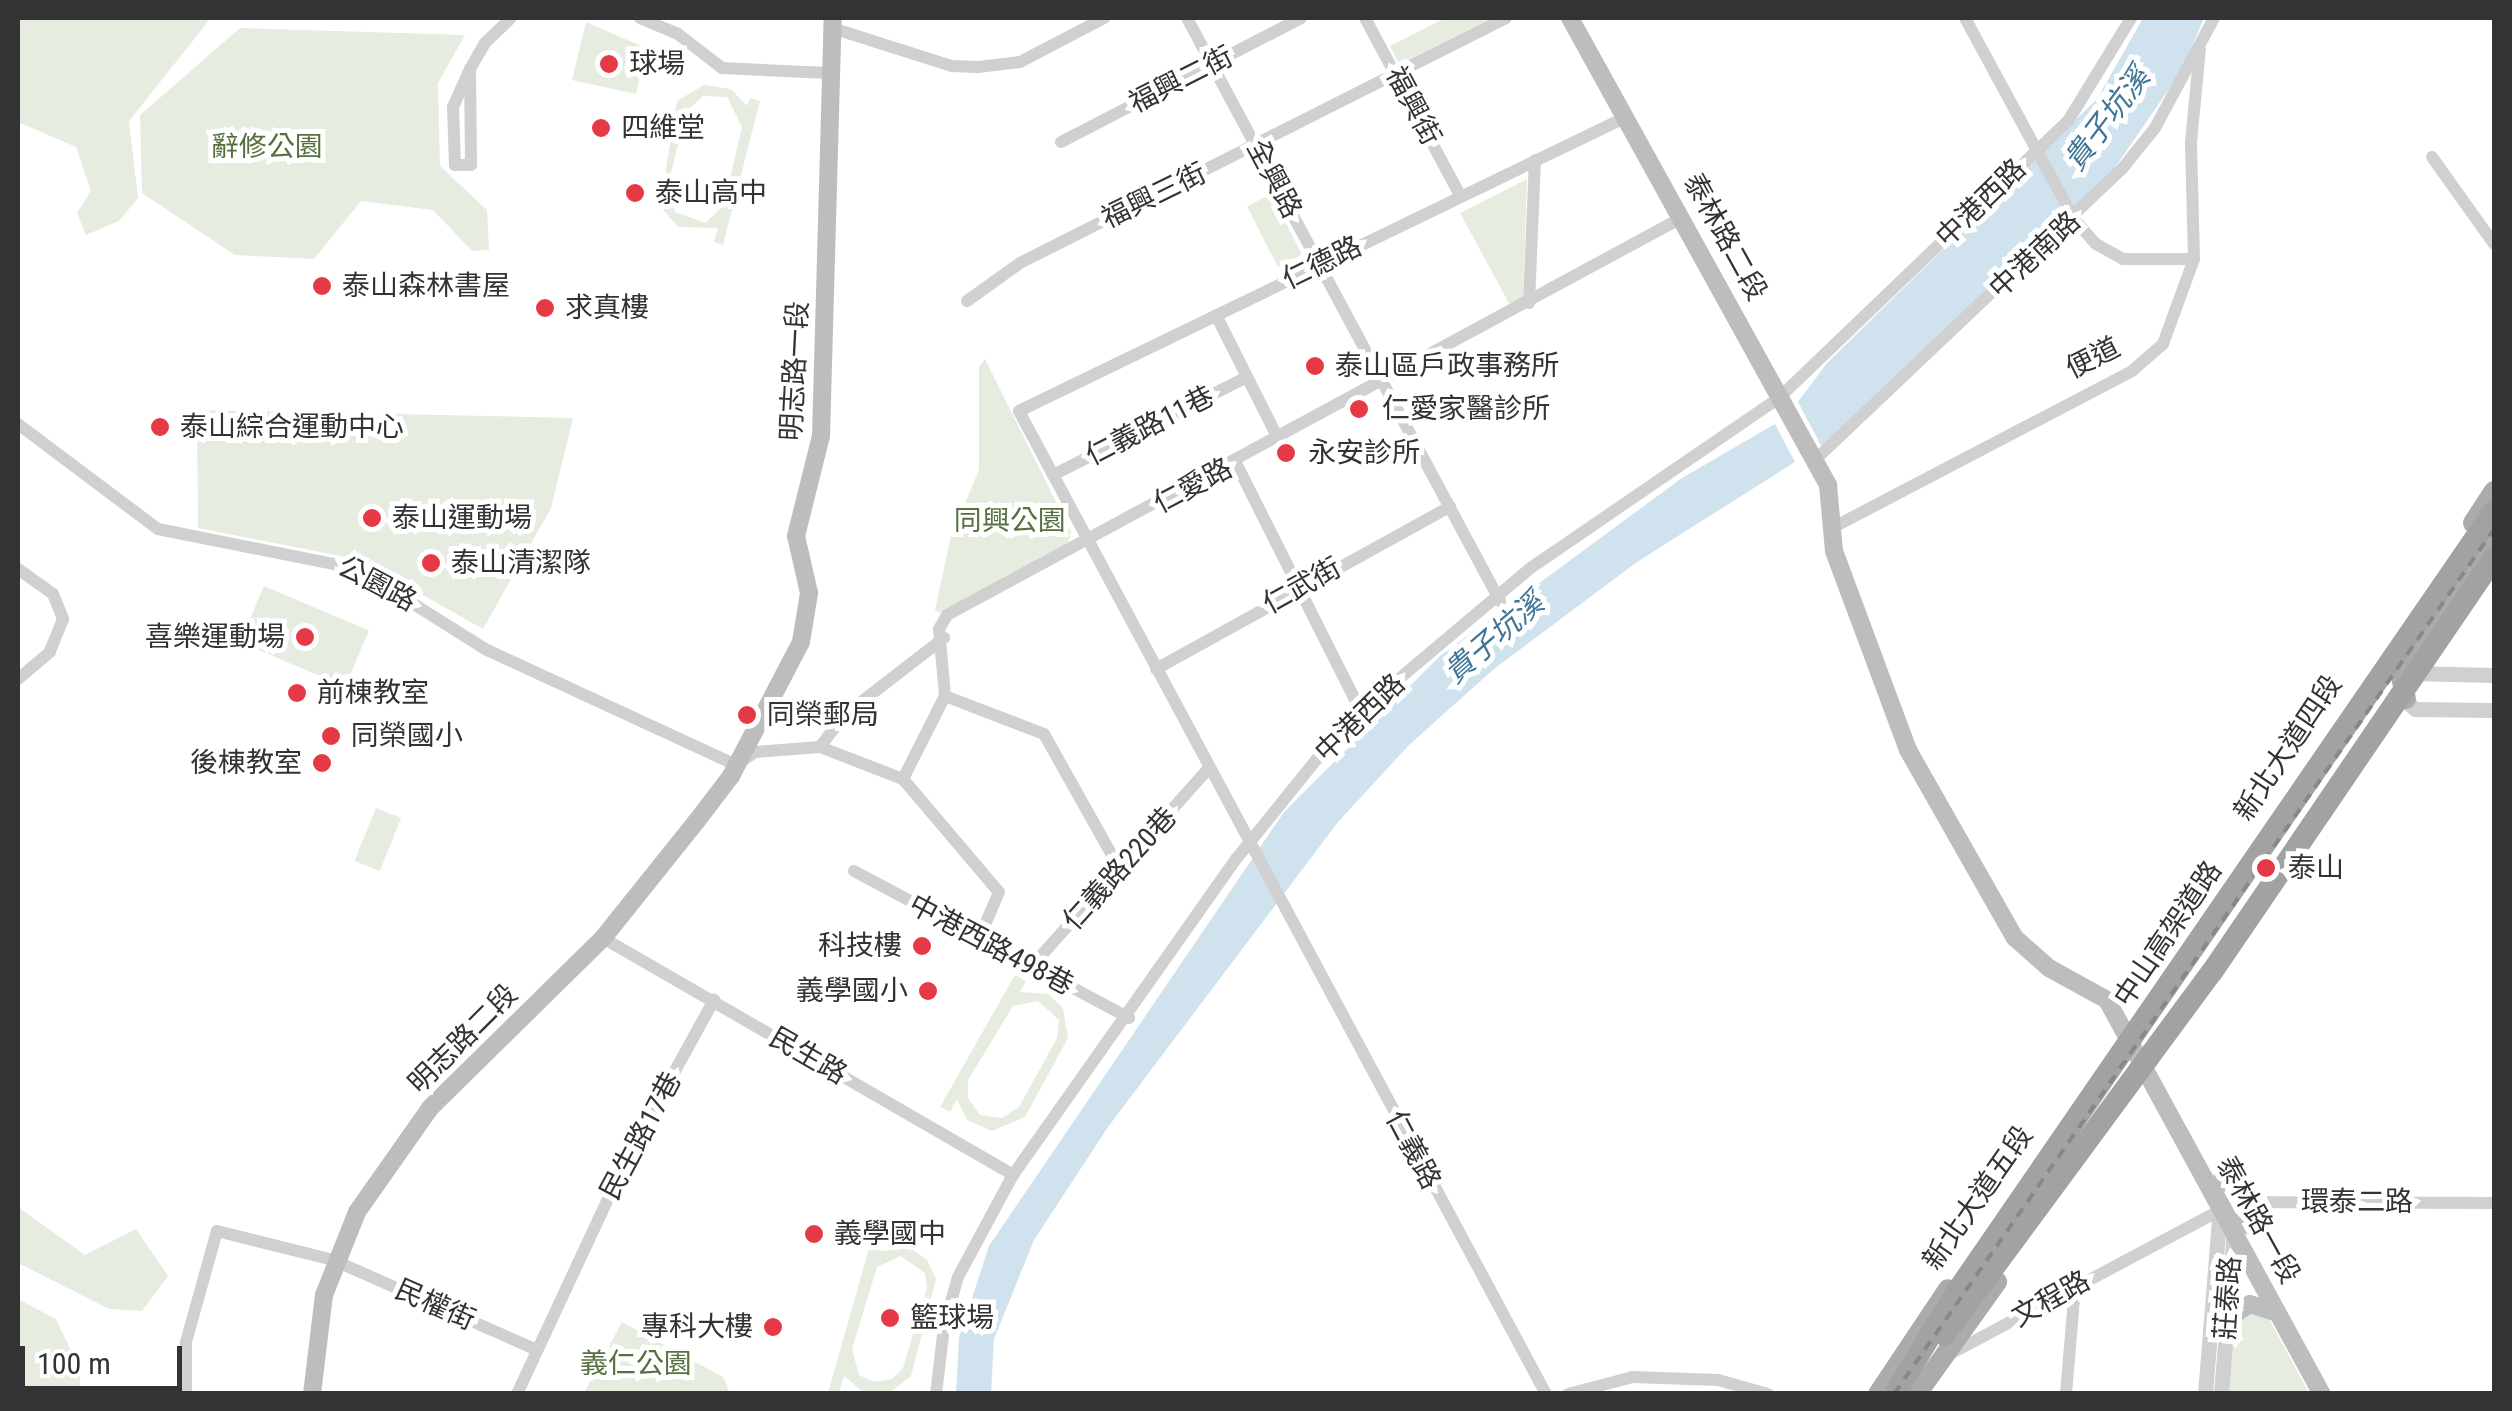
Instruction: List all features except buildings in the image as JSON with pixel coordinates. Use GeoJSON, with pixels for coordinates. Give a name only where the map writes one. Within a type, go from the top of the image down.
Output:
{"type":"FeatureCollection","features":[{"type":"Feature","properties":{"kind":"highway","name":"中山高架道路"},"geometry":{"type":"LineString","coordinates":[[1897,1394],[1958,1290],[2494,511]]}},
{"type":"Feature","properties":{"kind":"highway"},"geometry":{"type":"LineString","coordinates":[[2437,616],[2494,524]]}},
{"type":"Feature","properties":{"kind":"highway"},"geometry":{"type":"LineString","coordinates":[[2146,1073],[2136,1037],[2283,842],[2494,536]]}},
{"type":"Feature","properties":{"kind":"highway","name":"中山高架道路"},"geometry":{"type":"LineString","coordinates":[[1897,1394],[2212,972],[2494,558]]}},
{"type":"Feature","properties":{"kind":"main road","name":"泰林路二段"},"geometry":{"type":"LineString","coordinates":[[1570,18],[1828,485],[1830,529]]}},
{"type":"Feature","properties":{"kind":"main road","name":"明志路一段"},"geometry":{"type":"LineString","coordinates":[[736,766],[796,652],[808,616],[808,580],[796,536],[821,436],[832,23]]}},
{"type":"Feature","properties":{"kind":"main road","name":"新北大道四段"},"geometry":{"type":"LineString","coordinates":[[2136,1037],[2494,491]]}},
{"type":"Feature","properties":{"kind":"main road"},"geometry":{"type":"LineString","coordinates":[[1830,529],[1895,723],[1998,914],[2028,952],[2107,1000],[2136,1037]]}},
{"type":"Feature","properties":{"kind":"main road"},"geometry":{"type":"LineString","coordinates":[[2406,702],[2400,672],[2494,536]]}},
{"type":"Feature","properties":{"kind":"main road"},"geometry":{"type":"LineString","coordinates":[[1917,1394],[2146,1073],[2494,572]]}},
{"type":"Feature","properties":{"kind":"main road","name":"明志路二段"},"geometry":{"type":"LineString","coordinates":[[312,1394],[333,1260],[356,1212],[430,1108],[602,938],[736,766]]}},
{"type":"Feature","properties":{"kind":"main road","name":"新北大道五段"},"geometry":{"type":"LineString","coordinates":[[1881,1394],[2006,1207],[2136,1037]]}},
{"type":"Feature","properties":{"kind":"main road","name":"泰林路一段"},"geometry":{"type":"LineString","coordinates":[[2146,1073],[2228,1204],[2278,1314],[2322,1394]]}},
{"type":"Feature","properties":{"kind":"main road","name":"泰林路一段"},"geometry":{"type":"LineString","coordinates":[[2222,1178],[2228,1204]]}},
{"type":"Feature","properties":{"kind":"main road"},"geometry":{"type":"LineString","coordinates":[[2006,1207],[2013,1227],[2035,1229]]}},
{"type":"Feature","properties":{"kind":"main road"},"geometry":{"type":"LineString","coordinates":[[2226,1328],[2231,1316],[2250,1304],[2278,1314]]}},
{"type":"Feature","properties":{"kind":"street"},"geometry":{"type":"LineString","coordinates":[[470,69],[471,165],[454,166],[451,114],[470,69],[511,18]]}},
{"type":"Feature","properties":{"kind":"street"},"geometry":{"type":"LineString","coordinates":[[640,18],[678,34],[722,68],[829,73]]}},
{"type":"Feature","properties":{"kind":"street"},"geometry":{"type":"LineString","coordinates":[[832,23],[938,62],[1020,62],[1104,18]]}},
{"type":"Feature","properties":{"kind":"street","name":"全興路"},"geometry":{"type":"LineString","coordinates":[[1187,18],[1500,600]]}},
{"type":"Feature","properties":{"kind":"street","name":"福興二街"},"geometry":{"type":"LineString","coordinates":[[1061,142],[1301,18]]}},
{"type":"Feature","properties":{"kind":"street","name":"福興街"},"geometry":{"type":"LineString","coordinates":[[1364,18],[1460,195]]}},
{"type":"Feature","properties":{"kind":"street","name":"福興三街"},"geometry":{"type":"LineString","coordinates":[[967,300],[1020,263],[1506,18]]}},
{"type":"Feature","properties":{"kind":"street"},"geometry":{"type":"LineString","coordinates":[[1965,18],[2073,216],[2096,244],[2123,259],[2194,259]]}},
{"type":"Feature","properties":{"kind":"street","name":"中港西路"},"geometry":{"type":"LineString","coordinates":[[936,1394],[958,1277],[1013,1175],[1249,848],[1362,714],[1500,600],[1783,403],[2068,121],[2130,18]]}},
{"type":"Feature","properties":{"kind":"street","name":"中港南路"},"geometry":{"type":"LineString","coordinates":[[1813,457],[2073,216],[2155,128],[2214,18]]}},
{"type":"Feature","properties":{"kind":"street","name":"便道"},"geometry":{"type":"LineString","coordinates":[[1830,529],[2151,360],[2178,315],[2194,259],[2192,142],[2200,49]]}},
{"type":"Feature","properties":{"kind":"street","name":"仁德路"},"geometry":{"type":"LineString","coordinates":[[1054,475],[1018,411],[1626,117]]}},
{"type":"Feature","properties":{"kind":"street"},"geometry":{"type":"LineString","coordinates":[[2432,157],[2494,244]]}},
{"type":"Feature","properties":{"kind":"street"},"geometry":{"type":"LineString","coordinates":[[1528,303],[1535,160]]}},
{"type":"Feature","properties":{"kind":"street","name":"仁愛路"},"geometry":{"type":"LineString","coordinates":[[820,747],[843,716],[944,638],[940,629],[946,615],[1279,440],[1683,217]]}},
{"type":"Feature","properties":{"kind":"street"},"geometry":{"type":"LineString","coordinates":[[1216,315],[1279,440]]}},
{"type":"Feature","properties":{"kind":"street","name":"仁義路11巷"},"geometry":{"type":"LineString","coordinates":[[1054,475],[1248,377]]}},
{"type":"Feature","properties":{"kind":"street","name":"公園路"},"geometry":{"type":"LineString","coordinates":[[18,424],[158,528],[358,568],[485,649],[736,766]]}},
{"type":"Feature","properties":{"kind":"street"},"geometry":{"type":"LineString","coordinates":[[1236,463],[1362,714]]}},
{"type":"Feature","properties":{"kind":"street"},"geometry":{"type":"LineString","coordinates":[[1054,475],[1249,848]]}},
{"type":"Feature","properties":{"kind":"street","name":"仁武街"},"geometry":{"type":"LineString","coordinates":[[1156,670],[1297,588],[1450,507]]}},
{"type":"Feature","properties":{"kind":"street"},"geometry":{"type":"LineString","coordinates":[[18,570],[54,594],[63,618],[50,652],[18,679]]}},
{"type":"Feature","properties":{"kind":"street"},"geometry":{"type":"LineString","coordinates":[[903,780],[945,696],[944,638]]}},
{"type":"Feature","properties":{"kind":"street"},"geometry":{"type":"LineString","coordinates":[[2379,662],[2400,672],[2494,674]]}},
{"type":"Feature","properties":{"kind":"street"},"geometry":{"type":"LineString","coordinates":[[945,696],[1044,734],[1121,871]]}},
{"type":"Feature","properties":{"kind":"street"},"geometry":{"type":"LineString","coordinates":[[2406,702],[2415,709],[2494,710]]}},
{"type":"Feature","properties":{"kind":"street"},"geometry":{"type":"LineString","coordinates":[[736,766],[755,752],[820,747],[903,780],[999,892],[980,939]]}},
{"type":"Feature","properties":{"kind":"street","name":"仁義路220巷"},"geometry":{"type":"LineString","coordinates":[[1031,967],[1121,871],[1208,769]]}},
{"type":"Feature","properties":{"kind":"street","name":"仁義路"},"geometry":{"type":"LineString","coordinates":[[1249,848],[1546,1394]]}},
{"type":"Feature","properties":{"kind":"street","name":"中港西路498巷"},"geometry":{"type":"LineString","coordinates":[[854,871],[1129,1018]]}},
{"type":"Feature","properties":{"kind":"street","name":"民生路"},"geometry":{"type":"LineString","coordinates":[[602,938],[1013,1175]]}},
{"type":"Feature","properties":{"kind":"street","name":"民生路17巷"},"geometry":{"type":"LineString","coordinates":[[538,1350],[572,1275],[714,1000]]}},
{"type":"Feature","properties":{"kind":"street","name":"環泰二路"},"geometry":{"type":"LineString","coordinates":[[2228,1204],[2494,1203]]}},
{"type":"Feature","properties":{"kind":"street","name":"文程路"},"geometry":{"type":"LineString","coordinates":[[1881,1394],[2228,1204]]}},
{"type":"Feature","properties":{"kind":"street","name":"莊泰路"},"geometry":{"type":"LineString","coordinates":[[2205,1394],[2228,1204]]}},
{"type":"Feature","properties":{"kind":"street","name":"莊泰路"},"geometry":{"type":"LineString","coordinates":[[2221,1394],[2241,1229]]}},
{"type":"Feature","properties":{"kind":"street","name":"民權街"},"geometry":{"type":"LineString","coordinates":[[186,1394],[186,1342],[217,1230],[333,1260],[538,1350]]}},
{"type":"Feature","properties":{"kind":"street"},"geometry":{"type":"LineString","coordinates":[[2066,1394],[2075,1286]]}},
{"type":"Feature","properties":{"kind":"street"},"geometry":{"type":"LineString","coordinates":[[517,1394],[538,1350]]}},
{"type":"Feature","properties":{"kind":"street"},"geometry":{"type":"LineString","coordinates":[[1568,1394],[1633,1377],[1718,1380],[1768,1394]]}},
{"type":"Feature","properties":{"kind":"green space"},"geometry":{"type":"Polygon","coordinates":[[[18,18],[211,18],[129,121],[138,198],[119,221],[86,235],[77,213],[91,191],[76,147],[18,122],[18,18]]]}},
{"type":"Feature","properties":{"kind":"green space"},"geometry":{"type":"Polygon","coordinates":[[[1445,18],[1495,18],[1400,66],[1390,46],[1445,18]]]}},
{"type":"Feature","properties":{"kind":"green space","name":"球場"},"geometry":{"type":"Polygon","coordinates":[[[586,22],[646,48],[636,94],[572,80],[586,22]]]}},
{"type":"Feature","properties":{"kind":"green space","name":"辭修公園"},"geometry":{"type":"Polygon","coordinates":[[[240,28],[465,35],[438,83],[440,166],[487,210],[489,250],[472,251],[433,210],[361,201],[314,259],[235,255],[142,193],[140,115],[240,28]]]}},
{"type":"Feature","properties":{"kind":"green space"},"geometry":{"type":"Polygon","coordinates":[[[704,85],[731,89],[747,106],[750,98],[760,101],[723,245],[714,242],[718,228],[678,227],[660,206],[677,101],[704,85]],[[703,96],[686,112],[667,189],[675,212],[706,223],[724,204],[742,127],[727,97],[703,96]]]}},
{"type":"Feature","properties":{"kind":"green space"},"geometry":{"type":"Polygon","coordinates":[[[1527,179],[1523,298],[1510,305],[1460,213],[1527,179]]]}},
{"type":"Feature","properties":{"kind":"green space"},"geometry":{"type":"Polygon","coordinates":[[[1271,194],[1302,255],[1278,267],[1247,206],[1271,194]]]}},
{"type":"Feature","properties":{"kind":"green space","name":"同興公園"},"geometry":{"type":"Polygon","coordinates":[[[985,359],[1071,532],[1068,545],[942,614],[935,610],[951,536],[979,470],[979,367],[985,359]]]}},
{"type":"Feature","properties":{"kind":"green space","name":"泰山運動場"},"geometry":{"type":"Polygon","coordinates":[[[197,410],[573,418],[551,508],[483,629],[361,560],[198,528],[197,410]]]}},
{"type":"Feature","properties":{"kind":"green space","name":"喜樂運動場"},"geometry":{"type":"Polygon","coordinates":[[[264,586],[369,631],[345,687],[240,642],[264,586]]]}},
{"type":"Feature","properties":{"kind":"green space"},"geometry":{"type":"Polygon","coordinates":[[[376,808],[401,818],[380,871],[355,861],[376,808]]]}},
{"type":"Feature","properties":{"kind":"green space"},"geometry":{"type":"Polygon","coordinates":[[[1015,975],[1026,981],[1020,992],[1048,994],[1063,1008],[1068,1038],[1025,1117],[992,1131],[967,1120],[957,1099],[950,1112],[940,1107],[1015,975]],[[1038,1001],[1013,1006],[968,1080],[968,1098],[980,1115],[1002,1118],[1019,1107],[1057,1038],[1059,1020],[1038,1001]]]}},
{"type":"Feature","properties":{"kind":"green space"},"geometry":{"type":"Polygon","coordinates":[[[18,1207],[85,1255],[136,1229],[168,1276],[142,1311],[109,1309],[18,1263],[18,1207]]]}},
{"type":"Feature","properties":{"kind":"green space"},"geometry":{"type":"Polygon","coordinates":[[[875,1227],[886,1231],[879,1251],[910,1248],[927,1260],[936,1279],[911,1376],[892,1391],[865,1394],[844,1376],[839,1393],[828,1393],[875,1227]],[[901,1256],[877,1267],[852,1349],[859,1375],[874,1382],[892,1379],[903,1368],[927,1287],[925,1273],[901,1256]]]}},
{"type":"Feature","properties":{"kind":"green space"},"geometry":{"type":"Polygon","coordinates":[[[18,1299],[56,1319],[80,1370],[80,1393],[18,1393],[18,1299]]]}},
{"type":"Feature","properties":{"kind":"green space"},"geometry":{"type":"Polygon","coordinates":[[[2243,1311],[2269,1319],[2309,1393],[2228,1394],[2233,1326],[2243,1311]]]}},
{"type":"Feature","properties":{"kind":"green space","name":"義仁公園"},"geometry":{"type":"Polygon","coordinates":[[[622,1322],[723,1377],[730,1393],[584,1393],[622,1322]]]}},
{"type":"Feature","properties":{"kind":"water","name":"貴子坑溪"},"geometry":{"type":"Polygon","coordinates":[[[2143,18],[2204,18],[2182,70],[2114,169],[1822,447],[1798,402],[1827,363],[2097,99],[2143,18]]]}},
{"type":"Feature","properties":{"kind":"water","name":"貴子坑溪"},"geometry":{"type":"Polygon","coordinates":[[[1775,424],[1795,462],[1637,562],[1494,669],[1409,745],[1338,822],[1108,1127],[1034,1240],[994,1339],[991,1393],[956,1394],[959,1338],[989,1246],[1284,812],[1440,656],[1682,478],[1775,424]]]}},
{"type":"Feature","properties":{"kind":"railway"},"geometry":{"type":"LineString","coordinates":[[1894,1394],[2494,529]]}},
{"type":"Feature","properties":{"kind":"place","name":"球場"},"geometry":{"type":"Point","coordinates":[609,64]}},
{"type":"Feature","properties":{"kind":"place","name":"四維堂"},"geometry":{"type":"Point","coordinates":[601,128]}},
{"type":"Feature","properties":{"kind":"place","name":"泰山高中"},"geometry":{"type":"Point","coordinates":[635,193]}},
{"type":"Feature","properties":{"kind":"place","name":"泰山森林書屋"},"geometry":{"type":"Point","coordinates":[322,286]}},
{"type":"Feature","properties":{"kind":"place","name":"求真樓"},"geometry":{"type":"Point","coordinates":[545,308]}},
{"type":"Feature","properties":{"kind":"place","name":"泰山區戶政事務所"},"geometry":{"type":"Point","coordinates":[1315,366]}},
{"type":"Feature","properties":{"kind":"place","name":"仁愛家醫診所"},"geometry":{"type":"Point","coordinates":[1359,409]}},
{"type":"Feature","properties":{"kind":"place","name":"泰山綜合運動中心"},"geometry":{"type":"Point","coordinates":[160,427]}},
{"type":"Feature","properties":{"kind":"place","name":"永安診所"},"geometry":{"type":"Point","coordinates":[1286,453]}},
{"type":"Feature","properties":{"kind":"place","name":"泰山運動場"},"geometry":{"type":"Point","coordinates":[372,518]}},
{"type":"Feature","properties":{"kind":"place","name":"泰山清潔隊"},"geometry":{"type":"Point","coordinates":[431,563]}},
{"type":"Feature","properties":{"kind":"place","name":"喜樂運動場"},"geometry":{"type":"Point","coordinates":[305,637]}},
{"type":"Feature","properties":{"kind":"place","name":"前棟教室"},"geometry":{"type":"Point","coordinates":[297,693]}},
{"type":"Feature","properties":{"kind":"place","name":"同榮郵局"},"geometry":{"type":"Point","coordinates":[747,715]}},
{"type":"Feature","properties":{"kind":"place","name":"同榮國小"},"geometry":{"type":"Point","coordinates":[331,736]}},
{"type":"Feature","properties":{"kind":"place","name":"後棟教室"},"geometry":{"type":"Point","coordinates":[322,763]}},
{"type":"Feature","properties":{"kind":"place","name":"泰山"},"geometry":{"type":"Point","coordinates":[2266,868]}},
{"type":"Feature","properties":{"kind":"place","name":"科技樓"},"geometry":{"type":"Point","coordinates":[922,946]}},
{"type":"Feature","properties":{"kind":"place","name":"義學國小"},"geometry":{"type":"Point","coordinates":[928,991]}},
{"type":"Feature","properties":{"kind":"place","name":"義學國中"},"geometry":{"type":"Point","coordinates":[814,1234]}},
{"type":"Feature","properties":{"kind":"place","name":"籃球場"},"geometry":{"type":"Point","coordinates":[890,1318]}},
{"type":"Feature","properties":{"kind":"place","name":"專科大樓"},"geometry":{"type":"Point","coordinates":[773,1327]}}]}
